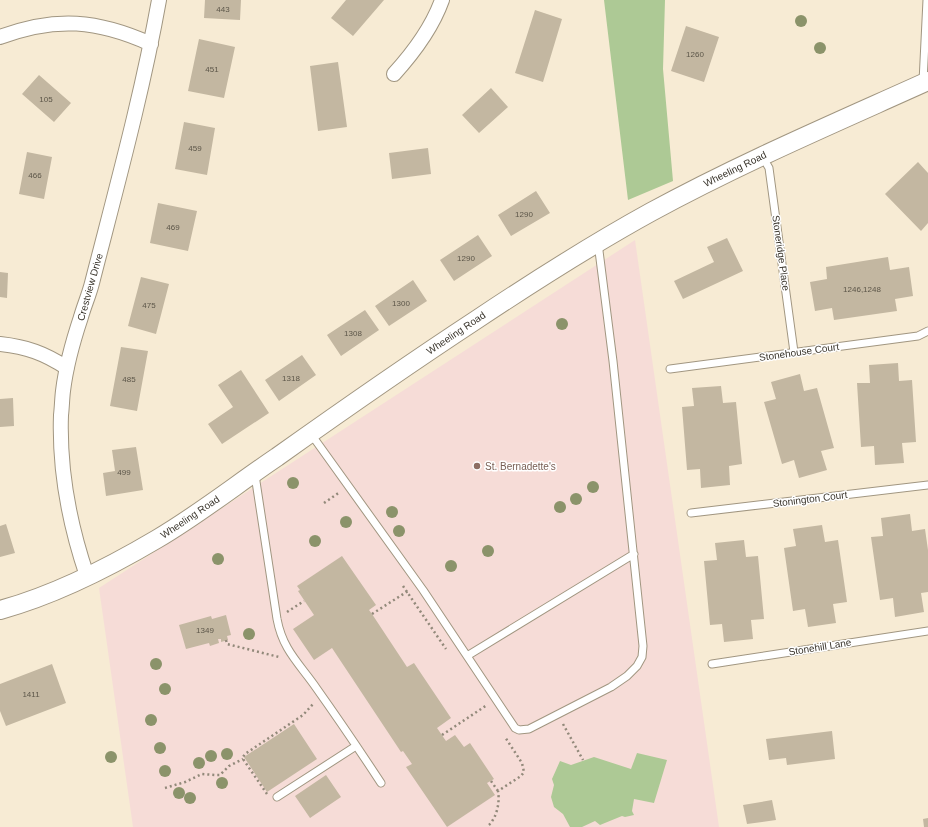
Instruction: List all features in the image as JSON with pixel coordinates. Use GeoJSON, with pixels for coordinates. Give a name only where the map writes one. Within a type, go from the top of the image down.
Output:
{"type":"FeatureCollection","features":[{"type":"Feature","properties":{"kind":"street","name":"Crestview Drive"},"geometry":{"type":"LineString","coordinates":[[88,576],[72,528],[64,483],[60,437],[63,392],[67,368],[91,285],[151,44],[159,0]]}},
{"type":"Feature","properties":{"kind":"street"},"geometry":{"type":"LineString","coordinates":[[394,74],[411,55],[425,35],[442,0]]}},
{"type":"Feature","properties":{"kind":"street"},"geometry":{"type":"LineString","coordinates":[[0,37],[34,27],[58,23],[83,24],[108,27],[151,44]]}},
{"type":"Feature","properties":{"kind":"street","name":"Wheeling Road"},"geometry":{"type":"LineString","coordinates":[[0,610],[46,594],[88,576],[158,539],[477,319],[598,243],[656,210],[732,170],[925,82]]}},
{"type":"Feature","properties":{"kind":"street"},"geometry":{"type":"LineString","coordinates":[[0,344],[26,348],[50,356],[67,368]]}},
{"type":"Feature","properties":{"kind":"lane"},"geometry":{"type":"LineString","coordinates":[[925,82],[927,0]]}},
{"type":"Feature","properties":{"kind":"lane","name":"Stoneridge Place"},"geometry":{"type":"LineString","coordinates":[[762,156],[769,168],[794,352]]}},
{"type":"Feature","properties":{"kind":"lane"},"geometry":{"type":"LineString","coordinates":[[310,433],[418,584],[515,728],[518,730],[529,729],[611,687],[637,666],[642,657],[644,646],[613,361],[598,243]]}},
{"type":"Feature","properties":{"kind":"lane","name":"Stonehouse Court"},"geometry":{"type":"LineString","coordinates":[[670,369],[918,336],[928,332]]}},
{"type":"Feature","properties":{"kind":"lane"},"geometry":{"type":"LineString","coordinates":[[254,472],[276,619],[282,639],[381,783]]}},
{"type":"Feature","properties":{"kind":"lane","name":"Stonington Court"},"geometry":{"type":"LineString","coordinates":[[691,513],[928,485]]}},
{"type":"Feature","properties":{"kind":"lane"},"geometry":{"type":"LineString","coordinates":[[467,656],[634,554]]}},
{"type":"Feature","properties":{"kind":"lane","name":"Stonehill Lane"},"geometry":{"type":"LineString","coordinates":[[712,664],[928,631]]}},
{"type":"Feature","properties":{"kind":"lane"},"geometry":{"type":"LineString","coordinates":[[277,797],[356,746]]}},
{"type":"Feature","properties":{"kind":"path"},"geometry":{"type":"LineString","coordinates":[[324,503],[348,486]]}},
{"type":"Feature","properties":{"kind":"path"},"geometry":{"type":"LineString","coordinates":[[372,614],[418,584]]}},
{"type":"Feature","properties":{"kind":"path"},"geometry":{"type":"LineString","coordinates":[[403,585],[450,656]]}},
{"type":"Feature","properties":{"kind":"path"},"geometry":{"type":"LineString","coordinates":[[276,619],[304,600]]}},
{"type":"Feature","properties":{"kind":"path"},"geometry":{"type":"LineString","coordinates":[[226,640],[227,644],[281,658],[291,654]]}},
{"type":"Feature","properties":{"kind":"path"},"geometry":{"type":"LineString","coordinates":[[165,788],[185,782],[202,774],[215,776],[220,774],[229,766],[243,759],[245,754],[303,715],[321,694]]}},
{"type":"Feature","properties":{"kind":"path"},"geometry":{"type":"LineString","coordinates":[[442,734],[496,699]]}},
{"type":"Feature","properties":{"kind":"path"},"geometry":{"type":"LineString","coordinates":[[480,700],[489,713]]}},
{"type":"Feature","properties":{"kind":"path"},"geometry":{"type":"LineString","coordinates":[[557,715],[583,760]]}},
{"type":"Feature","properties":{"kind":"path"},"geometry":{"type":"LineString","coordinates":[[498,791],[521,776],[524,772],[522,763],[505,737]]}},
{"type":"Feature","properties":{"kind":"path"},"geometry":{"type":"LineString","coordinates":[[243,759],[266,794],[277,797]]}},
{"type":"Feature","properties":{"kind":"path"},"geometry":{"type":"LineString","coordinates":[[489,825],[493,821],[499,797],[498,791],[491,781]]}},
{"type":"Feature","properties":{"kind":"shaded area","name":"St. Bernadette's"},"geometry":{"type":"Polygon","coordinates":[[[635,240],[719,827],[133,827],[99,588],[635,240]]]}},
{"type":"Feature","properties":{"kind":"green space"},"geometry":{"type":"Polygon","coordinates":[[[604,0],[665,0],[663,69],[673,181],[628,200],[604,0]]]}},
{"type":"Feature","properties":{"kind":"green space"},"geometry":{"type":"Polygon","coordinates":[[[637,753],[667,760],[654,803],[634,799],[632,811],[634,815],[625,817],[622,816],[600,825],[595,821],[582,827],[570,827],[563,814],[554,807],[551,797],[554,785],[552,779],[560,761],[571,765],[594,757],[631,769],[637,753]]]}},
{"type":"Feature","properties":{"kind":"building"},"geometry":{"type":"Polygon","coordinates":[[[205,0],[241,0],[240,20],[204,18],[205,0]]]}},
{"type":"Feature","properties":{"kind":"building"},"geometry":{"type":"Polygon","coordinates":[[[346,0],[384,0],[353,36],[331,18],[346,0]]]}},
{"type":"Feature","properties":{"kind":"building"},"geometry":{"type":"Polygon","coordinates":[[[535,10],[562,19],[543,82],[515,73],[535,10]]]}},
{"type":"Feature","properties":{"kind":"building"},"geometry":{"type":"Polygon","coordinates":[[[686,26],[719,37],[704,82],[671,71],[686,26]]]}},
{"type":"Feature","properties":{"kind":"building"},"geometry":{"type":"Polygon","coordinates":[[[199,39],[235,47],[224,98],[188,91],[199,39]]]}},
{"type":"Feature","properties":{"kind":"building"},"geometry":{"type":"Polygon","coordinates":[[[338,62],[347,127],[318,131],[310,66],[338,62]]]}},
{"type":"Feature","properties":{"kind":"building"},"geometry":{"type":"Polygon","coordinates":[[[39,75],[71,103],[54,122],[22,94],[39,75]]]}},
{"type":"Feature","properties":{"kind":"building"},"geometry":{"type":"Polygon","coordinates":[[[491,88],[508,107],[479,133],[462,115],[491,88]]]}},
{"type":"Feature","properties":{"kind":"building"},"geometry":{"type":"Polygon","coordinates":[[[184,122],[215,128],[207,175],[175,169],[184,122]]]}},
{"type":"Feature","properties":{"kind":"building"},"geometry":{"type":"Polygon","coordinates":[[[428,148],[431,174],[392,179],[389,153],[428,148]]]}},
{"type":"Feature","properties":{"kind":"building"},"geometry":{"type":"Polygon","coordinates":[[[27,152],[52,157],[44,199],[19,194],[27,152]]]}},
{"type":"Feature","properties":{"kind":"building"},"geometry":{"type":"Polygon","coordinates":[[[918,162],[928,173],[928,223],[921,231],[885,194],[918,162]]]}},
{"type":"Feature","properties":{"kind":"building"},"geometry":{"type":"Polygon","coordinates":[[[536,191],[550,213],[511,236],[498,215],[536,191]]]}},
{"type":"Feature","properties":{"kind":"building"},"geometry":{"type":"Polygon","coordinates":[[[158,203],[197,211],[188,251],[150,243],[158,203]]]}},
{"type":"Feature","properties":{"kind":"building"},"geometry":{"type":"Polygon","coordinates":[[[478,235],[492,256],[454,281],[440,260],[478,235]]]}},
{"type":"Feature","properties":{"kind":"building"},"geometry":{"type":"Polygon","coordinates":[[[727,238],[743,271],[683,299],[674,281],[714,262],[707,247],[727,238]]]}},
{"type":"Feature","properties":{"kind":"building"},"geometry":{"type":"Polygon","coordinates":[[[888,257],[890,270],[909,267],[913,296],[895,299],[897,311],[834,320],[832,308],[815,311],[810,282],[827,279],[826,267],[888,257]]]}},
{"type":"Feature","properties":{"kind":"building"},"geometry":{"type":"Polygon","coordinates":[[[0,272],[8,273],[7,298],[0,297],[0,272]]]}},
{"type":"Feature","properties":{"kind":"building"},"geometry":{"type":"Polygon","coordinates":[[[141,277],[169,284],[156,334],[128,326],[141,277]]]}},
{"type":"Feature","properties":{"kind":"building"},"geometry":{"type":"Polygon","coordinates":[[[413,280],[427,301],[389,326],[375,306],[413,280]]]}},
{"type":"Feature","properties":{"kind":"building"},"geometry":{"type":"Polygon","coordinates":[[[365,310],[379,330],[341,356],[327,335],[365,310]]]}},
{"type":"Feature","properties":{"kind":"building"},"geometry":{"type":"Polygon","coordinates":[[[121,347],[148,351],[137,411],[110,406],[121,347]]]}},
{"type":"Feature","properties":{"kind":"building"},"geometry":{"type":"Polygon","coordinates":[[[302,355],[316,375],[279,401],[265,380],[302,355]]]}},
{"type":"Feature","properties":{"kind":"building"},"geometry":{"type":"Polygon","coordinates":[[[898,363],[899,381],[912,380],[916,442],[902,443],[904,463],[875,465],[874,446],[861,447],[857,383],[870,383],[869,365],[898,363]]]}},
{"type":"Feature","properties":{"kind":"building"},"geometry":{"type":"Polygon","coordinates":[[[241,370],[269,413],[222,444],[208,424],[233,407],[218,385],[241,370]]]}},
{"type":"Feature","properties":{"kind":"building"},"geometry":{"type":"Polygon","coordinates":[[[800,374],[804,391],[817,388],[834,448],[821,451],[827,470],[799,478],[794,460],[782,464],[764,402],[776,399],[771,382],[800,374]]]}},
{"type":"Feature","properties":{"kind":"building"},"geometry":{"type":"Polygon","coordinates":[[[721,386],[723,403],[736,402],[742,464],[729,466],[730,485],[701,488],[700,469],[687,470],[682,407],[694,406],[692,388],[721,386]]]}},
{"type":"Feature","properties":{"kind":"building"},"geometry":{"type":"Polygon","coordinates":[[[13,398],[14,426],[0,427],[0,399],[13,398]]]}},
{"type":"Feature","properties":{"kind":"building"},"geometry":{"type":"Polygon","coordinates":[[[136,447],[143,490],[106,496],[103,473],[115,471],[112,450],[136,447]]]}},
{"type":"Feature","properties":{"kind":"building"},"geometry":{"type":"Polygon","coordinates":[[[910,514],[912,531],[925,529],[928,550],[928,592],[921,593],[924,612],[895,617],[893,598],[880,600],[871,537],[883,536],[881,518],[910,514]]]}},
{"type":"Feature","properties":{"kind":"building"},"geometry":{"type":"Polygon","coordinates":[[[6,524],[15,553],[0,557],[0,526],[6,524]]]}},
{"type":"Feature","properties":{"kind":"building"},"geometry":{"type":"Polygon","coordinates":[[[822,525],[825,542],[838,540],[847,602],[833,604],[836,623],[808,627],[805,609],[793,611],[784,548],[796,546],[793,529],[822,525]]]}},
{"type":"Feature","properties":{"kind":"building"},"geometry":{"type":"Polygon","coordinates":[[[744,540],[746,557],[758,556],[764,619],[751,620],[753,639],[724,642],[722,624],[710,625],[704,561],[717,560],[715,543],[744,540]]]}},
{"type":"Feature","properties":{"kind":"building"},"geometry":{"type":"Polygon","coordinates":[[[342,556],[376,605],[369,610],[407,667],[414,663],[451,718],[437,728],[446,741],[455,735],[464,747],[470,743],[494,779],[487,783],[495,795],[447,827],[406,767],[412,764],[403,751],[401,752],[332,648],[314,660],[293,629],[314,615],[298,591],[300,590],[297,586],[342,556]]]}},
{"type":"Feature","properties":{"kind":"building"},"geometry":{"type":"Polygon","coordinates":[[[226,615],[231,635],[227,636],[228,640],[221,642],[221,639],[218,639],[219,643],[210,646],[209,643],[186,649],[179,625],[211,616],[212,619],[226,615]]]}},
{"type":"Feature","properties":{"kind":"building"},"geometry":{"type":"Polygon","coordinates":[[[52,664],[66,703],[6,726],[0,711],[0,684],[52,664]]]}},
{"type":"Feature","properties":{"kind":"building"},"geometry":{"type":"Polygon","coordinates":[[[294,724],[317,759],[267,792],[244,757],[294,724]]]}},
{"type":"Feature","properties":{"kind":"building"},"geometry":{"type":"Polygon","coordinates":[[[832,731],[835,759],[787,765],[786,758],[769,760],[766,739],[832,731]]]}},
{"type":"Feature","properties":{"kind":"building"},"geometry":{"type":"Polygon","coordinates":[[[326,775],[341,797],[310,818],[295,796],[326,775]]]}},
{"type":"Feature","properties":{"kind":"building"},"geometry":{"type":"Polygon","coordinates":[[[772,800],[776,820],[747,824],[743,805],[772,800]]]}},
{"type":"Feature","properties":{"kind":"building"},"geometry":{"type":"Polygon","coordinates":[[[928,818],[928,827],[924,827],[923,819],[928,818]]]}},
{"type":"Feature","properties":{"kind":"place","name":"St. Bernadette's"},"geometry":{"type":"Point","coordinates":[477,466]}}]}
